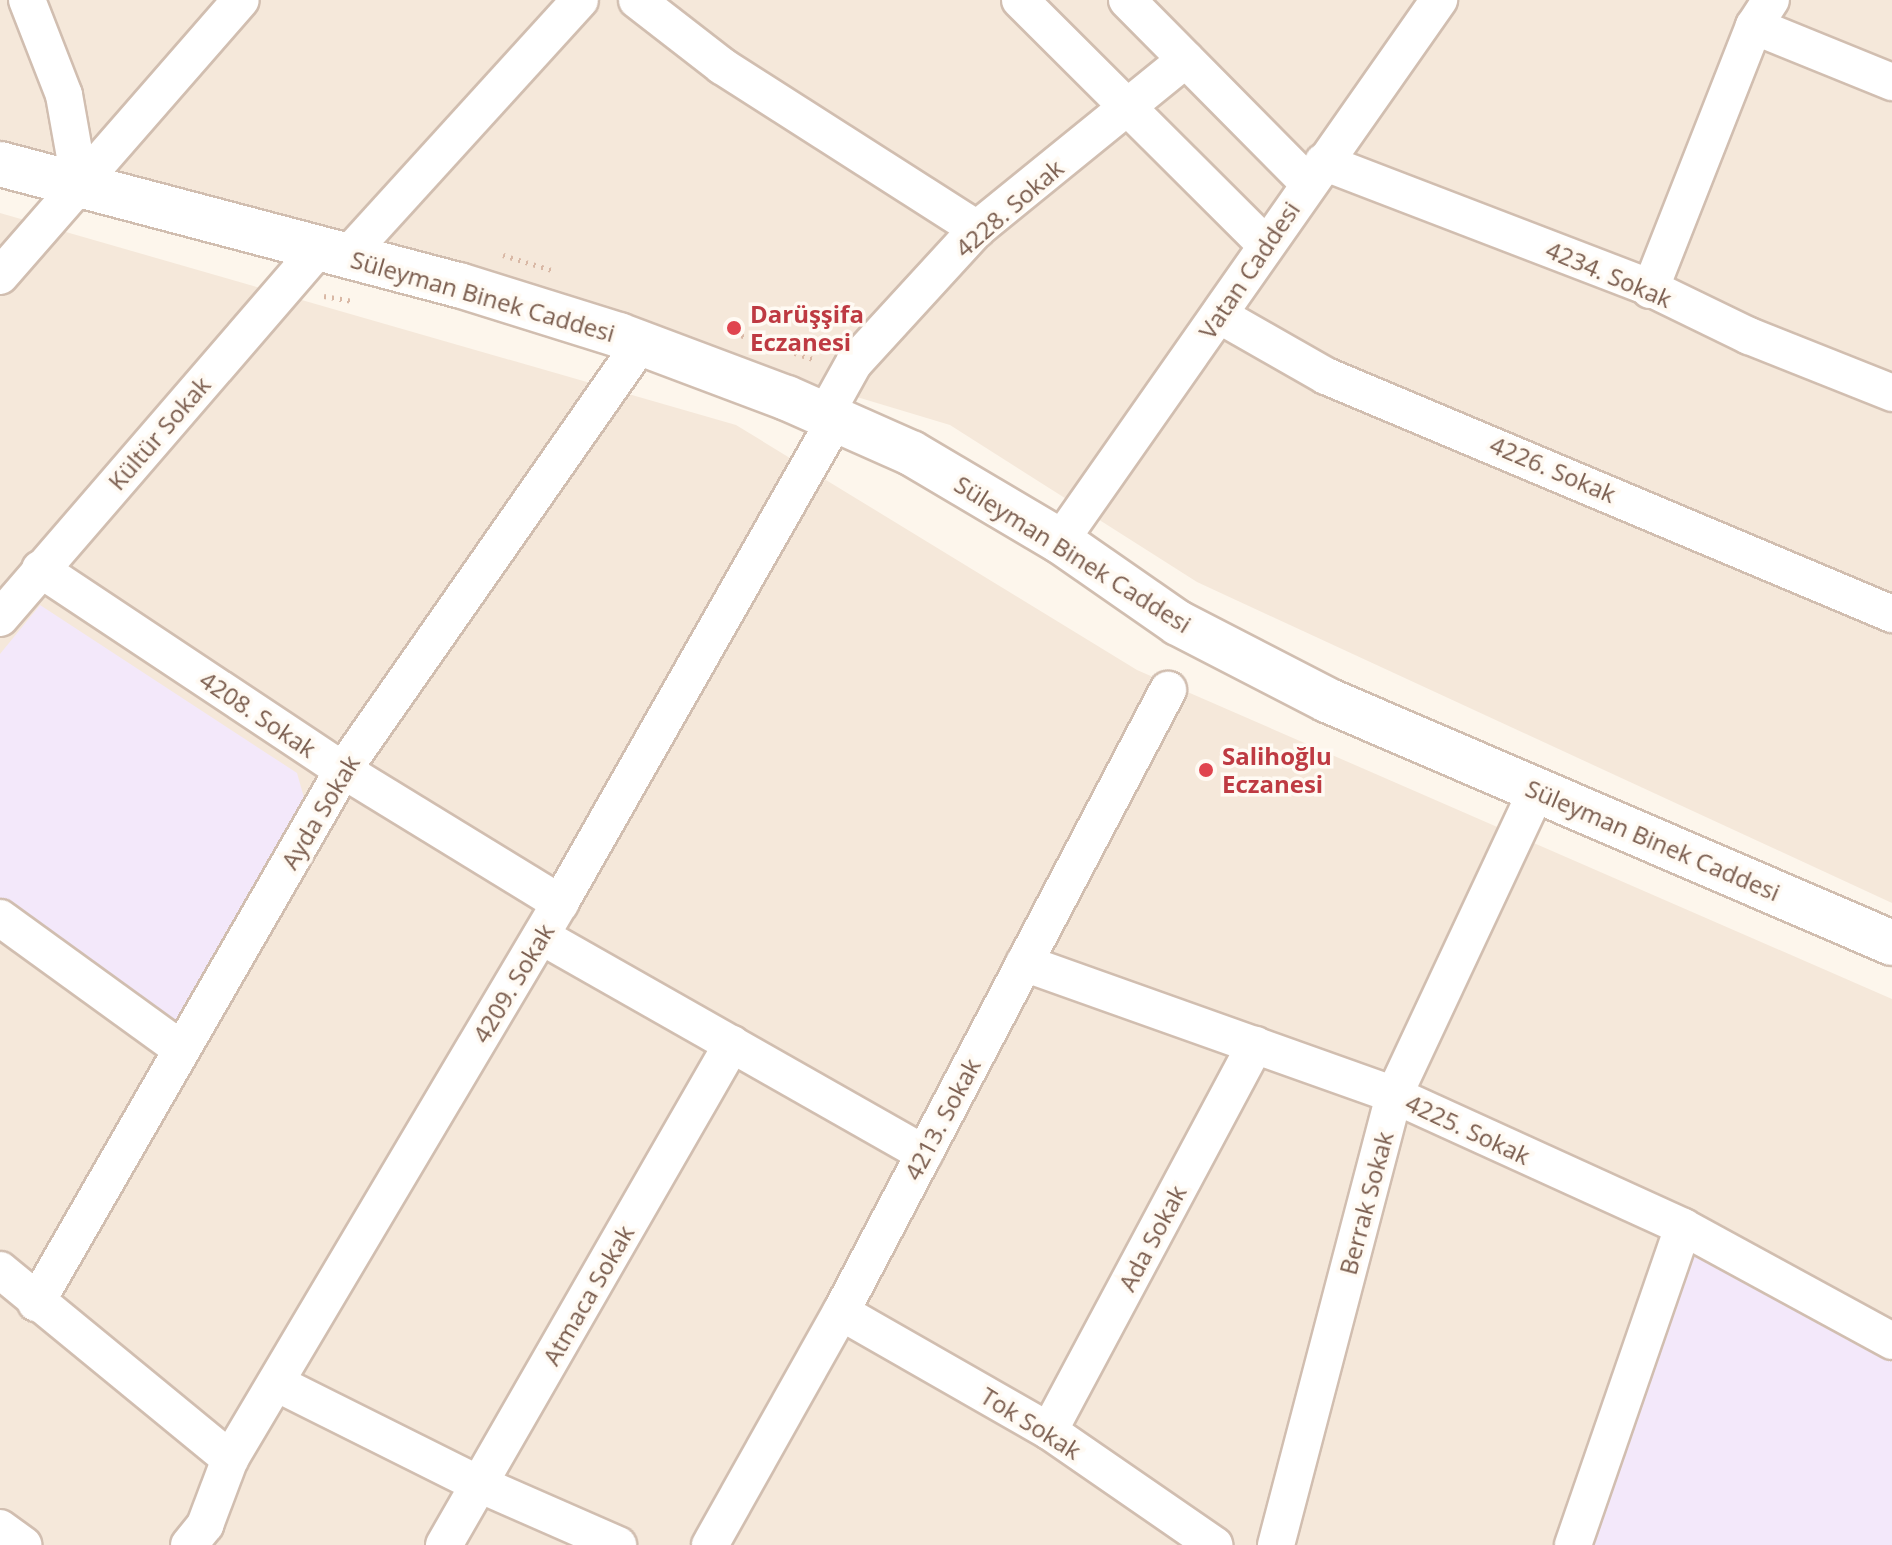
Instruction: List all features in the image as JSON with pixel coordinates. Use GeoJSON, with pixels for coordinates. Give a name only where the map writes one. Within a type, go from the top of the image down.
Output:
{"type":"FeatureCollection","features":[{"type":"Feature","properties":{"kind":"street"},"geometry":{"type":"LineString","coordinates":[[27,0],[64,95],[80,185]]}},
{"type":"Feature","properties":{"kind":"street"},"geometry":{"type":"LineString","coordinates":[[0,276],[241,0]]}},
{"type":"Feature","properties":{"kind":"street","name":"Kültür Sokak"},"geometry":{"type":"LineString","coordinates":[[0,618],[40,569],[333,253],[580,0]]}},
{"type":"Feature","properties":{"kind":"street"},"geometry":{"type":"LineString","coordinates":[[637,0],[722,66],[977,229]]}},
{"type":"Feature","properties":{"kind":"street"},"geometry":{"type":"LineString","coordinates":[[1020,0],[1265,244]]}},
{"type":"Feature","properties":{"kind":"street"},"geometry":{"type":"LineString","coordinates":[[1127,0],[1186,59],[1315,173]]}},
{"type":"Feature","properties":{"kind":"street","name":"Vatan Caddesi"},"geometry":{"type":"LineString","coordinates":[[1060,541],[1219,315],[1265,244],[1439,0]]}},
{"type":"Feature","properties":{"kind":"street"},"geometry":{"type":"LineString","coordinates":[[1650,290],[1762,13],[1892,82]]}},
{"type":"Feature","properties":{"kind":"street","name":"4228. Sokak"},"geometry":{"type":"LineString","coordinates":[[830,417],[854,363],[977,229],[1129,109],[1186,59]]}},
{"type":"Feature","properties":{"kind":"street","name":"Süleyman Binek Caddesi"},"geometry":{"type":"LineString","coordinates":[[0,164],[459,285],[641,343],[830,417],[911,453],[1060,541],[1178,623],[1300,686],[1892,943]]}},
{"type":"Feature","properties":{"kind":"street","name":"4234. Sokak"},"geometry":{"type":"LineString","coordinates":[[1315,173],[1650,290],[1892,393]]}},
{"type":"Feature","properties":{"kind":"street","name":"4226. Sokak"},"geometry":{"type":"LineString","coordinates":[[1219,315],[1326,376],[1892,614]]}},
{"type":"Feature","properties":{"kind":"street","name":"Ayda Sokak"},"geometry":{"type":"LineString","coordinates":[[36,1303],[343,770],[641,343]]}},
{"type":"Feature","properties":{"kind":"street","name":"4209. Sokak"},"geometry":{"type":"LineString","coordinates":[[189,1545],[205,1525],[230,1459],[541,936],[830,417]]}},
{"type":"Feature","properties":{"kind":"street","name":"4208. Sokak"},"geometry":{"type":"LineString","coordinates":[[40,569],[343,770],[560,903]]}},
{"type":"Feature","properties":{"kind":"street","name":"4213. Sokak"},"geometry":{"type":"LineString","coordinates":[[710,1545],[841,1312],[1168,690]]}},
{"type":"Feature","properties":{"kind":"street","name":"Berrak Sokak"},"geometry":{"type":"LineString","coordinates":[[1276,1545],[1394,1095],[1537,790]]}},
{"type":"Feature","properties":{"kind":"street"},"geometry":{"type":"LineString","coordinates":[[0,918],[181,1049]]}},
{"type":"Feature","properties":{"kind":"street"},"geometry":{"type":"LineString","coordinates":[[541,936],[924,1154]]}},
{"type":"Feature","properties":{"kind":"street","name":"4225. Sokak"},"geometry":{"type":"LineString","coordinates":[[1024,963],[1394,1095],[1683,1227],[1892,1341]]}},
{"type":"Feature","properties":{"kind":"street","name":"Atmaca Sokak"},"geometry":{"type":"LineString","coordinates":[[444,1545],[732,1044]]}},
{"type":"Feature","properties":{"kind":"street","name":"Ada Sokak"},"geometry":{"type":"LineString","coordinates":[[1049,1431],[1255,1045]]}},
{"type":"Feature","properties":{"kind":"street"},"geometry":{"type":"LineString","coordinates":[[1573,1545],[1683,1227]]}},
{"type":"Feature","properties":{"kind":"street"},"geometry":{"type":"LineString","coordinates":[[0,1270],[36,1303],[230,1459]]}},
{"type":"Feature","properties":{"kind":"street","name":"Tok Sokak"},"geometry":{"type":"LineString","coordinates":[[841,1312],[1049,1431],[1214,1545]]}},
{"type":"Feature","properties":{"kind":"street"},"geometry":{"type":"LineString","coordinates":[[276,1383],[479,1484],[618,1545]]}},
{"type":"Feature","properties":{"kind":"street"},"geometry":{"type":"LineString","coordinates":[[0,1528],[23,1545]]}},
{"type":"Feature","properties":{"kind":"shaded area"},"geometry":{"type":"Polygon","coordinates":[[[0,0],[1892,0],[1892,903],[1197,582],[950,425],[0,140],[0,0]]]}},
{"type":"Feature","properties":{"kind":"shaded area"},"geometry":{"type":"Polygon","coordinates":[[[0,213],[736,425],[1137,670],[1892,999],[1892,1545],[0,1545],[0,213]]]}},
{"type":"Feature","properties":{"kind":"shaded area"},"geometry":{"type":"Polygon","coordinates":[[[40,605],[297,773],[305,801],[173,1026],[0,905],[0,654],[40,605]]]}},
{"type":"Feature","properties":{"kind":"shaded area"},"geometry":{"type":"Polygon","coordinates":[[[1688,1252],[1892,1362],[1892,1545],[1590,1545],[1688,1252]]]}},
{"type":"Feature","properties":{"kind":"place","name":"Darüşşifa Eczanesi"},"geometry":{"type":"Point","coordinates":[734,328]}},
{"type":"Feature","properties":{"kind":"place","name":"Salihoğlu Eczanesi"},"geometry":{"type":"Point","coordinates":[1206,770]}}]}
